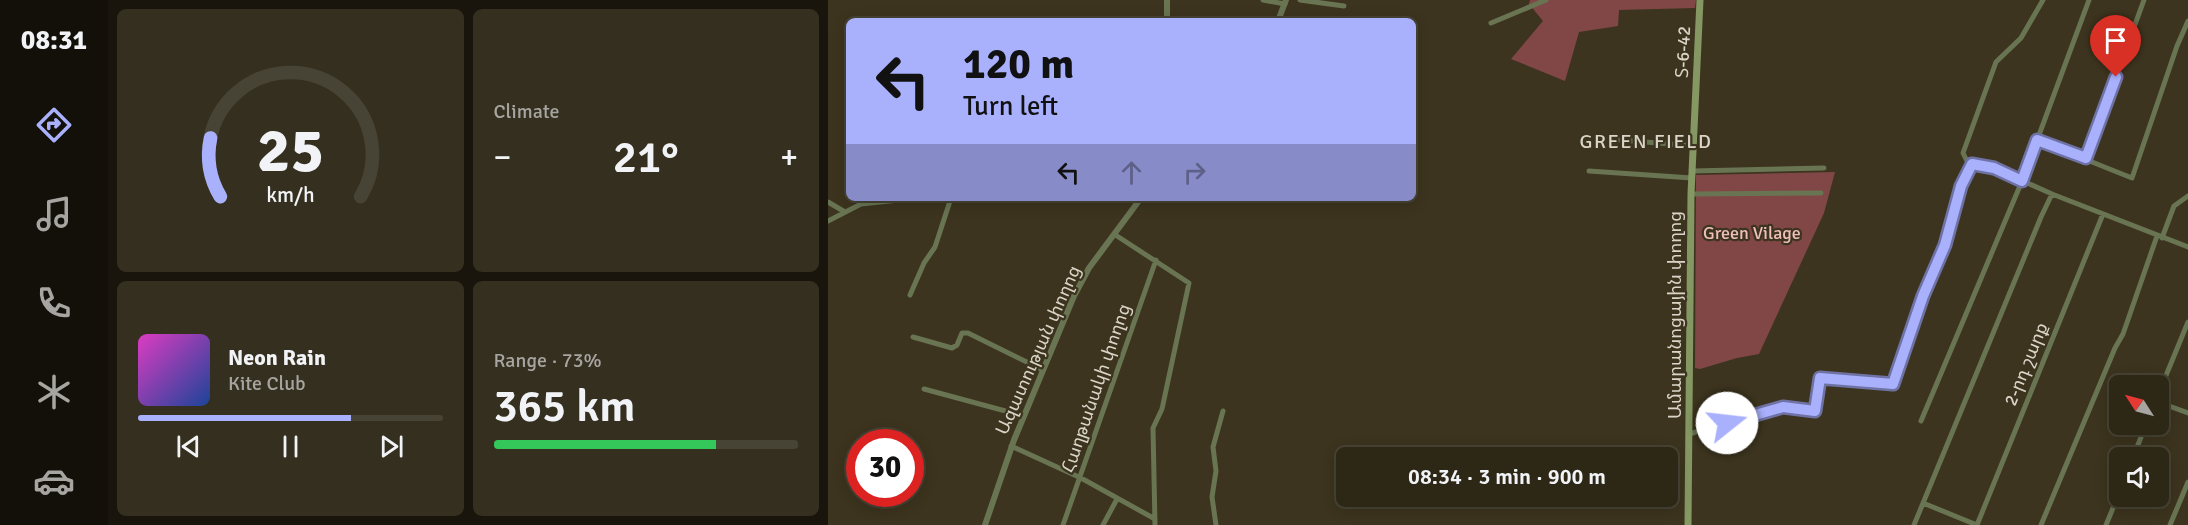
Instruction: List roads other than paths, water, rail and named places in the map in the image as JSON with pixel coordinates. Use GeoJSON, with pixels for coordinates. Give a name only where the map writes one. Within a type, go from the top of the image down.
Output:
{"type":"FeatureCollection","features":[{"type":"Feature","properties":{"kind":"main road","name":"Տ-6-42"},"geometry":{"type":"LineString","coordinates":[[1695,106],[1700,0]]}},
{"type":"Feature","properties":{"kind":"main road","name":"Ամարանոցային փողոց"},"geometry":{"type":"LineString","coordinates":[[1688,525],[1691,194],[1695,106]]}},
{"type":"Feature","properties":{"kind":"street"},"geometry":{"type":"LineString","coordinates":[[1167,0],[1167,18]]}},
{"type":"Feature","properties":{"kind":"street"},"geometry":{"type":"LineString","coordinates":[[1263,0],[1286,2],[1279,18]]}},
{"type":"Feature","properties":{"kind":"street"},"geometry":{"type":"LineString","coordinates":[[1299,0],[1344,6]]}},
{"type":"Feature","properties":{"kind":"street"},"geometry":{"type":"LineString","coordinates":[[1491,23],[1546,0]]}},
{"type":"Feature","properties":{"kind":"street"},"geometry":{"type":"LineString","coordinates":[[2043,0],[2021,38],[2003,53],[1992,70],[1963,153],[1967,161],[1994,168],[2052,194],[2188,248]]}},
{"type":"Feature","properties":{"kind":"street"},"geometry":{"type":"LineString","coordinates":[[1921,421],[2022,181],[2089,0]]}},
{"type":"Feature","properties":{"kind":"street"},"geometry":{"type":"LineString","coordinates":[[2086,158],[2144,0]]}},
{"type":"Feature","properties":{"kind":"street"},"geometry":{"type":"LineString","coordinates":[[2037,140],[2132,178],[2177,46],[2188,21]]}},
{"type":"Feature","properties":{"kind":"street"},"geometry":{"type":"LineString","coordinates":[[1610,139],[1694,146]]}},
{"type":"Feature","properties":{"kind":"street"},"geometry":{"type":"LineString","coordinates":[[1689,434],[1783,407],[1815,411],[1820,378],[1893,384],[1923,296],[1945,245],[1961,186],[1972,164]]}},
{"type":"Feature","properties":{"kind":"street"},"geometry":{"type":"LineString","coordinates":[[1589,171],[1692,174],[1824,168]]}},
{"type":"Feature","properties":{"kind":"street"},"geometry":{"type":"LineString","coordinates":[[1691,194],[1821,193]]}},
{"type":"Feature","properties":{"kind":"street"},"geometry":{"type":"LineString","coordinates":[[1914,525],[2052,194]]}},
{"type":"Feature","properties":{"kind":"street"},"geometry":{"type":"LineString","coordinates":[[2041,525],[2115,348],[2123,334],[2159,237],[2175,206],[2188,196]]}},
{"type":"Feature","properties":{"kind":"street"},"geometry":{"type":"LineString","coordinates":[[828,221],[861,204],[890,201]]}},
{"type":"Feature","properties":{"kind":"street"},"geometry":{"type":"LineString","coordinates":[[910,295],[924,263],[935,247],[950,201]]}},
{"type":"Feature","properties":{"kind":"street","name":"Ազատության փողոց"},"geometry":{"type":"LineString","coordinates":[[985,525],[1011,446],[1074,296],[1089,268],[1139,201]]}},
{"type":"Feature","properties":{"kind":"street"},"geometry":{"type":"LineString","coordinates":[[828,202],[845,212]]}},
{"type":"Feature","properties":{"kind":"street","name":"2-րդ շարք"},"geometry":{"type":"LineString","coordinates":[[1977,525],[2103,214]]}},
{"type":"Feature","properties":{"kind":"street"},"geometry":{"type":"LineString","coordinates":[[1114,234],[1189,283],[1162,409],[1153,428],[1155,522]]}},
{"type":"Feature","properties":{"kind":"street","name":"Հաղթանակի փողոց"},"geometry":{"type":"LineString","coordinates":[[1063,525],[1156,260]]}},
{"type":"Feature","properties":{"kind":"street"},"geometry":{"type":"LineString","coordinates":[[2166,375],[2188,322]]}},
{"type":"Feature","properties":{"kind":"street"},"geometry":{"type":"LineString","coordinates":[[913,337],[952,348],[957,345],[962,333],[968,333],[1043,370]]}},
{"type":"Feature","properties":{"kind":"street"},"geometry":{"type":"LineString","coordinates":[[924,389],[1024,416]]}},
{"type":"Feature","properties":{"kind":"street"},"geometry":{"type":"LineString","coordinates":[[2169,406],[2188,412]]}},
{"type":"Feature","properties":{"kind":"street"},"geometry":{"type":"LineString","coordinates":[[1216,525],[1212,497],[1216,471],[1213,447],[1223,411]]}},
{"type":"Feature","properties":{"kind":"street"},"geometry":{"type":"LineString","coordinates":[[1011,446],[1080,478],[1155,522]]}},
{"type":"Feature","properties":{"kind":"street"},"geometry":{"type":"LineString","coordinates":[[2170,525],[2188,482]]}},
{"type":"Feature","properties":{"kind":"street"},"geometry":{"type":"LineString","coordinates":[[1103,525],[1117,499]]}},
{"type":"Feature","properties":{"kind":"street"},"geometry":{"type":"LineString","coordinates":[[1923,503],[1977,525]]}},
{"type":"Feature","properties":{"kind":"street"},"geometry":{"type":"LineString","coordinates":[[2106,525],[2113,507]]}},
{"type":"Feature","properties":{"kind":"district","name":"GREEN FIELD"},"geometry":{"type":"Point","coordinates":[1646,141]}},
{"type":"Feature","properties":{"kind":"park label","name":"Green Vilage"},"geometry":{"type":"Point","coordinates":[1752,233]}}]}
